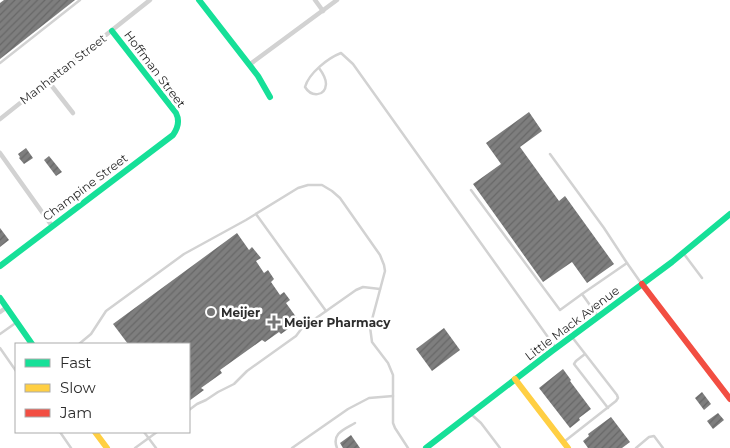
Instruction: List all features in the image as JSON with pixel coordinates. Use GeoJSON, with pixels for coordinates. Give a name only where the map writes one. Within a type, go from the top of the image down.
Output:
{"type":"FeatureCollection","features":[{"type":"Feature","properties":{"kind":"street","name":"Manhattan Street"},"geometry":{"type":"LineString","coordinates":[[0,120],[150,0]]}},
{"type":"Feature","properties":{"kind":"street"},"geometry":{"type":"LineString","coordinates":[[199,0],[250,65],[270,97]]}},
{"type":"Feature","properties":{"kind":"street"},"geometry":{"type":"LineString","coordinates":[[315,0],[323,11]]}},
{"type":"Feature","properties":{"kind":"street"},"geometry":{"type":"LineString","coordinates":[[250,65],[338,0]]}},
{"type":"Feature","properties":{"kind":"street","name":"Hoffman Street"},"geometry":{"type":"LineString","coordinates":[[112,31],[176,113],[179,122]]}},
{"type":"Feature","properties":{"kind":"street"},"geometry":{"type":"LineString","coordinates":[[48,81],[73,113]]}},
{"type":"Feature","properties":{"kind":"street","name":"Champine Street"},"geometry":{"type":"LineString","coordinates":[[0,266],[173,135],[179,122]]}},
{"type":"Feature","properties":{"kind":"street"},"geometry":{"type":"LineString","coordinates":[[0,153],[52,226]]}},
{"type":"Feature","properties":{"kind":"street","name":"Little Mack Avenue"},"geometry":{"type":"LineString","coordinates":[[426,448],[555,348],[642,284],[730,214]]}},
{"type":"Feature","properties":{"kind":"street"},"geometry":{"type":"LineString","coordinates":[[642,284],[730,399]]}},
{"type":"Feature","properties":{"kind":"street"},"geometry":{"type":"LineString","coordinates":[[0,298],[31,343]]}},
{"type":"Feature","properties":{"kind":"street"},"geometry":{"type":"LineString","coordinates":[[0,312],[7,307]]}},
{"type":"Feature","properties":{"kind":"street"},"geometry":{"type":"LineString","coordinates":[[515,379],[566,445]]}},
{"type":"Feature","properties":{"kind":"street"},"geometry":{"type":"LineString","coordinates":[[96,433],[107,448]]}},
{"type":"Feature","properties":{"kind":"lane"},"geometry":{"type":"LineString","coordinates":[[0,63],[80,0]]}},
{"type":"Feature","properties":{"kind":"lane"},"geometry":{"type":"LineString","coordinates":[[319,68],[326,84],[323,91],[318,94],[312,94],[305,87],[307,80],[319,68],[335,56],[341,53],[353,64],[555,348]]}},
{"type":"Feature","properties":{"kind":"lane"},"geometry":{"type":"LineString","coordinates":[[550,154],[642,284]]}},
{"type":"Feature","properties":{"kind":"lane"},"geometry":{"type":"LineString","coordinates":[[83,343],[106,312],[184,254],[298,188],[308,185],[322,186],[332,191],[344,203],[384,265],[385,271],[370,327],[371,335],[372,342],[388,363],[392,375],[394,428],[408,448]]}},
{"type":"Feature","properties":{"kind":"lane"},"geometry":{"type":"LineString","coordinates":[[471,190],[560,310],[626,263]]}},
{"type":"Feature","properties":{"kind":"lane"},"geometry":{"type":"LineString","coordinates":[[256,214],[326,311]]}},
{"type":"Feature","properties":{"kind":"lane"},"geometry":{"type":"LineString","coordinates":[[683,252],[702,278]]}},
{"type":"Feature","properties":{"kind":"lane"},"geometry":{"type":"LineString","coordinates":[[190,409],[234,384],[247,371],[290,340],[302,328],[356,290],[363,288],[380,289]]}},
{"type":"Feature","properties":{"kind":"lane"},"geometry":{"type":"LineString","coordinates":[[582,294],[598,316]]}},
{"type":"Feature","properties":{"kind":"lane"},"geometry":{"type":"LineString","coordinates":[[0,334],[17,322]]}},
{"type":"Feature","properties":{"kind":"lane"},"geometry":{"type":"LineString","coordinates":[[566,445],[618,398],[572,336]]}},
{"type":"Feature","properties":{"kind":"lane"},"geometry":{"type":"LineString","coordinates":[[0,348],[15,370]]}},
{"type":"Feature","properties":{"kind":"lane"},"geometry":{"type":"LineString","coordinates":[[585,354],[574,364],[608,408]]}},
{"type":"Feature","properties":{"kind":"lane"},"geometry":{"type":"LineString","coordinates":[[292,448],[348,409],[369,398],[394,396]]}},
{"type":"Feature","properties":{"kind":"lane"},"geometry":{"type":"LineString","coordinates":[[470,414],[481,423],[500,448]]}},
{"type":"Feature","properties":{"kind":"lane"},"geometry":{"type":"LineString","coordinates":[[337,448],[334,442],[336,436],[356,423]]}},
{"type":"Feature","properties":{"kind":"lane"},"geometry":{"type":"LineString","coordinates":[[61,433],[71,448]]}},
{"type":"Feature","properties":{"kind":"lane"},"geometry":{"type":"LineString","coordinates":[[145,433],[156,448]]}},
{"type":"Feature","properties":{"kind":"lane"},"geometry":{"type":"LineString","coordinates":[[135,448],[154,433]]}},
{"type":"Feature","properties":{"kind":"lane"},"geometry":{"type":"LineString","coordinates":[[636,448],[654,436],[663,448]]}},
{"type":"Feature","properties":{"kind":"building"},"geometry":{"type":"Polygon","coordinates":[[[4,0],[75,0],[0,59],[0,3],[4,0]]]}},
{"type":"Feature","properties":{"kind":"building"},"geometry":{"type":"Polygon","coordinates":[[[529,112],[542,131],[520,147],[559,201],[565,196],[614,264],[587,283],[572,262],[543,282],[473,184],[501,164],[486,143],[529,112]]]}},
{"type":"Feature","properties":{"kind":"building"},"geometry":{"type":"Polygon","coordinates":[[[26,148],[33,158],[24,164],[18,154],[26,148]]]}},
{"type":"Feature","properties":{"kind":"building"},"geometry":{"type":"Polygon","coordinates":[[[49,156],[62,172],[56,176],[44,160],[49,156]]]}},
{"type":"Feature","properties":{"kind":"building"},"geometry":{"type":"Polygon","coordinates":[[[0,228],[9,240],[0,247],[0,228]]]}},
{"type":"Feature","properties":{"kind":"building","name":"Meijer"},"geometry":{"type":"Polygon","coordinates":[[[237,233],[249,250],[252,247],[261,258],[256,261],[264,273],[268,270],[274,279],[271,282],[280,295],[284,292],[290,300],[286,303],[299,321],[281,334],[279,332],[265,342],[262,340],[220,370],[222,373],[201,388],[204,390],[190,400],[190,343],[127,343],[113,324],[237,233]]]}},
{"type":"Feature","properties":{"kind":"building"},"geometry":{"type":"Polygon","coordinates":[[[444,328],[460,350],[432,371],[416,349],[444,328]]]}},
{"type":"Feature","properties":{"kind":"building"},"geometry":{"type":"Polygon","coordinates":[[[563,369],[591,409],[570,428],[539,388],[563,369]]]}},
{"type":"Feature","properties":{"kind":"building"},"geometry":{"type":"Polygon","coordinates":[[[702,392],[711,404],[704,410],[695,398],[702,392]]]}},
{"type":"Feature","properties":{"kind":"building"},"geometry":{"type":"Polygon","coordinates":[[[718,413],[724,420],[713,429],[707,421],[718,413]]]}},
{"type":"Feature","properties":{"kind":"building"},"geometry":{"type":"Polygon","coordinates":[[[611,417],[630,442],[622,448],[588,448],[583,441],[589,436],[588,434],[611,417]]]}},
{"type":"Feature","properties":{"kind":"building"},"geometry":{"type":"Polygon","coordinates":[[[351,435],[360,448],[343,448],[340,443],[351,435]]]}},
{"type":"Feature","properties":{"kind":"traffic: fast"},"geometry":{"type":"LineString","coordinates":[[199,0],[258,76],[270,97]]}},
{"type":"Feature","properties":{"kind":"traffic: fast"},"geometry":{"type":"LineString","coordinates":[[0,266],[173,135],[176,130],[178,124],[176,113],[112,31]]}},
{"type":"Feature","properties":{"kind":"traffic: fast"},"geometry":{"type":"LineString","coordinates":[[426,448],[672,262],[730,214]]}},
{"type":"Feature","properties":{"kind":"traffic: fast"},"geometry":{"type":"LineString","coordinates":[[0,298],[31,343]]}},
{"type":"Feature","properties":{"kind":"traffic: slow"},"geometry":{"type":"LineString","coordinates":[[515,379],[568,448]]}},
{"type":"Feature","properties":{"kind":"traffic: slow"},"geometry":{"type":"LineString","coordinates":[[96,433],[107,448]]}},
{"type":"Feature","properties":{"kind":"traffic: jam"},"geometry":{"type":"LineString","coordinates":[[642,284],[730,399]]}},
{"type":"Feature","properties":{"kind":"place","name":"Meijer"},"geometry":{"type":"Point","coordinates":[211,312]}},
{"type":"Feature","properties":{"kind":"place","name":"Meijer Pharmacy"},"geometry":{"type":"Point","coordinates":[274,322]}}]}
